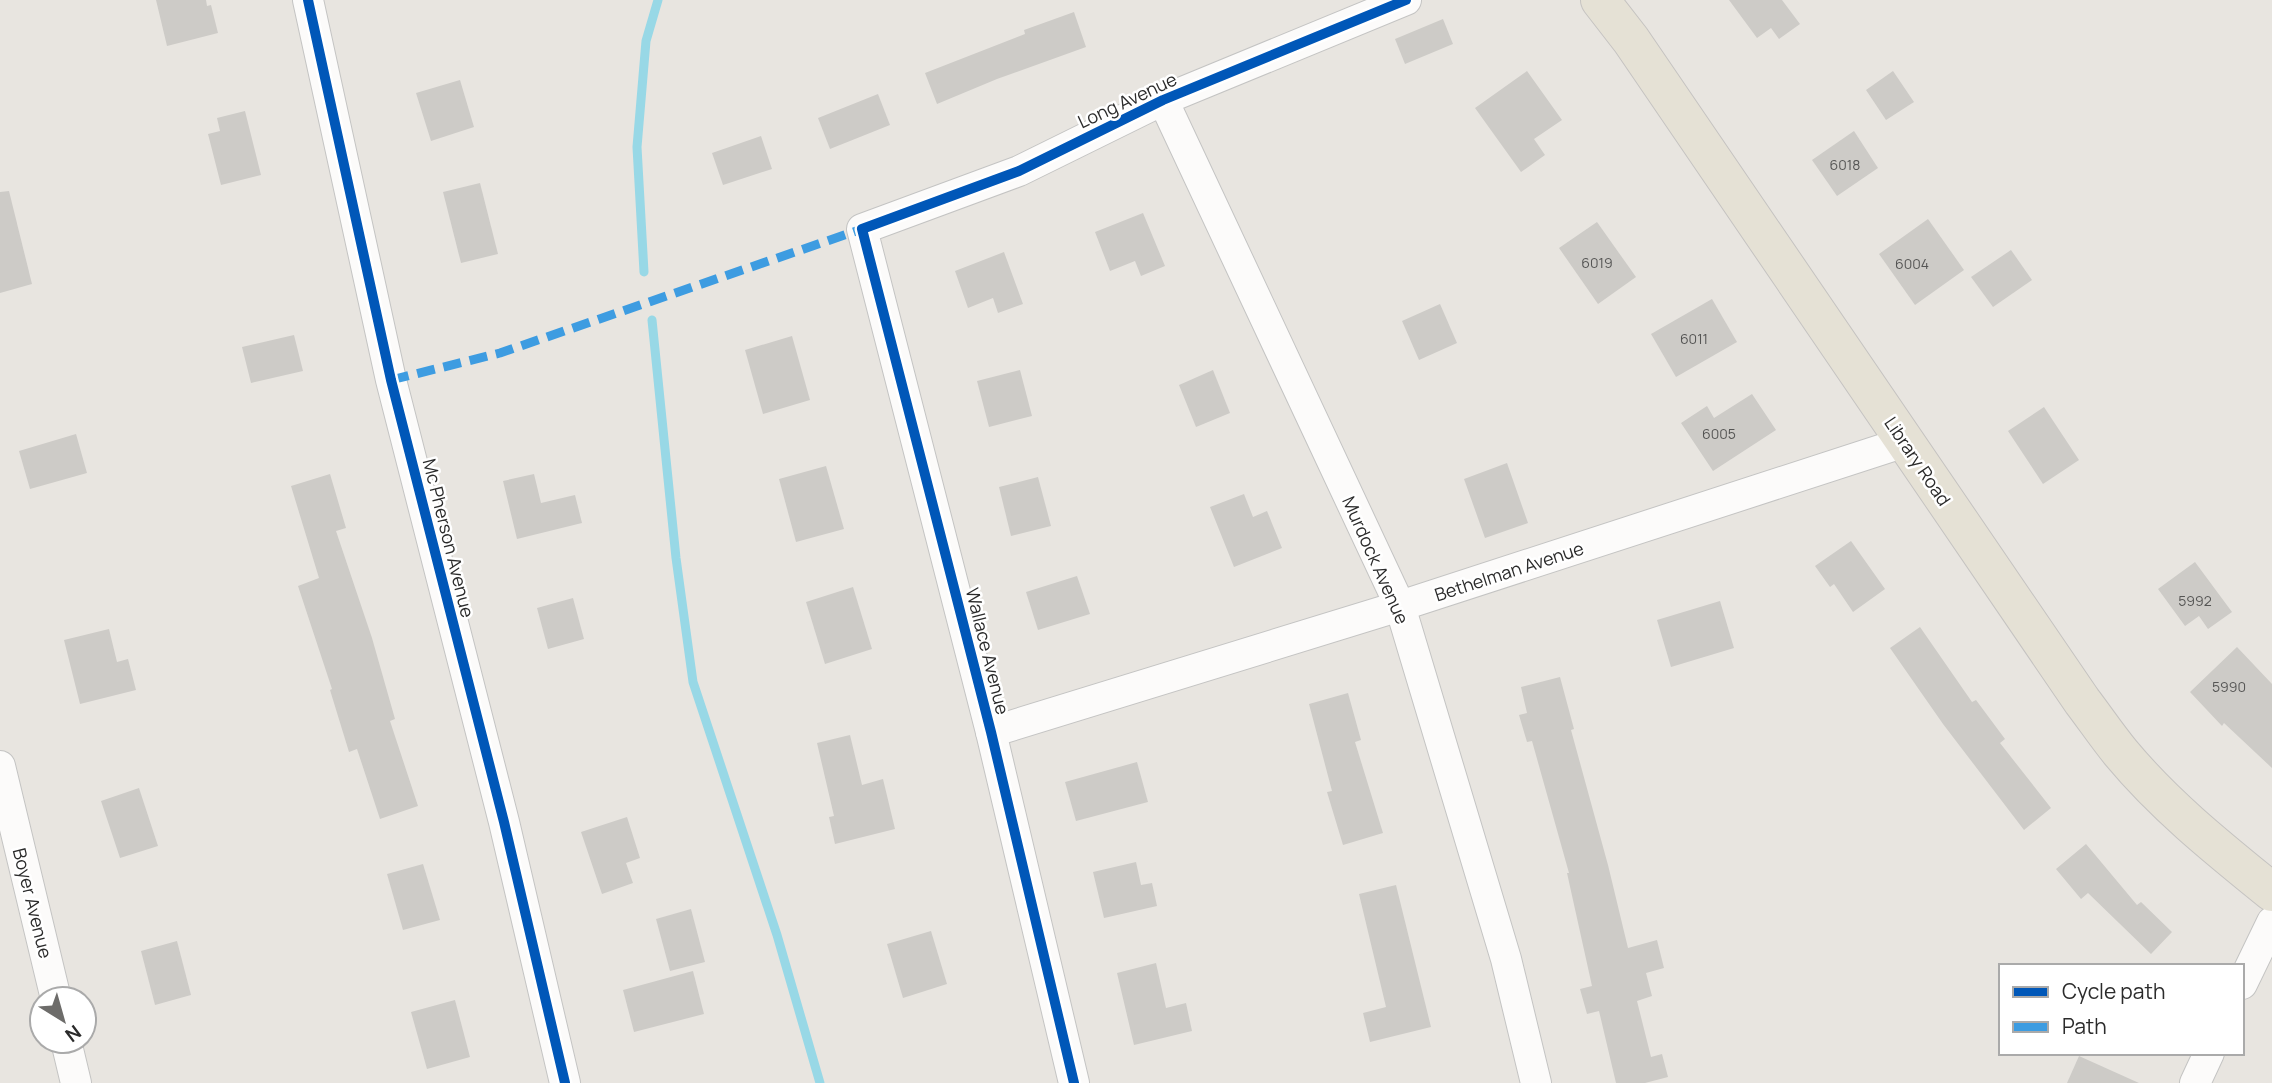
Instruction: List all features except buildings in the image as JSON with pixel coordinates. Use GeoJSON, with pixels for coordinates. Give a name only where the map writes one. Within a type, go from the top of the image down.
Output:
{"type":"FeatureCollection","features":[{"type":"Feature","properties":{"kind":"main road","name":"Library Road"},"geometry":{"type":"LineString","coordinates":[[1600,0],[1631,40],[2082,701],[2122,754],[2189,822],[2272,892]]}},
{"type":"Feature","properties":{"kind":"street","name":"Mc Pherson Avenue"},"geometry":{"type":"LineString","coordinates":[[308,0],[391,380],[504,822],[565,1083]]}},
{"type":"Feature","properties":{"kind":"street","name":"Long Avenue"},"geometry":{"type":"LineString","coordinates":[[862,229],[1019,171],[1163,100],[1406,0]]}},
{"type":"Feature","properties":{"kind":"street","name":"Murdock Avenue"},"geometry":{"type":"LineString","coordinates":[[1163,100],[1400,606],[1506,959],[1536,1083]]}},
{"type":"Feature","properties":{"kind":"street","name":"Wallace Avenue"},"geometry":{"type":"LineString","coordinates":[[862,229],[991,732],[1074,1083]]}},
{"type":"Feature","properties":{"kind":"street","name":"Bethelman Avenue"},"geometry":{"type":"LineString","coordinates":[[991,732],[1400,606],[1905,442]]}},
{"type":"Feature","properties":{"kind":"street","name":"Boyer Avenue"},"geometry":{"type":"LineString","coordinates":[[0,766],[53,985]]}},
{"type":"Feature","properties":{"kind":"street"},"geometry":{"type":"LineString","coordinates":[[2244,980],[2272,922]]}},
{"type":"Feature","properties":{"kind":"street"},"geometry":{"type":"LineString","coordinates":[[69,1055],[76,1083]]}},
{"type":"Feature","properties":{"kind":"street"},"geometry":{"type":"LineString","coordinates":[[2195,1083],[2208,1055]]}},
{"type":"Feature","properties":{"kind":"waterway"},"geometry":{"type":"LineString","coordinates":[[644,272],[637,147],[646,41],[658,0]]}},
{"type":"Feature","properties":{"kind":"waterway"},"geometry":{"type":"LineString","coordinates":[[652,320],[676,558],[693,682],[777,935],[820,1083]]}},
{"type":"Feature","properties":{"kind":"marked path"},"geometry":{"type":"LineString","coordinates":[[391,380],[500,353],[862,229]]}},
{"type":"Feature","properties":{"kind":"cycle path"},"geometry":{"type":"LineString","coordinates":[[308,0],[391,380],[504,822],[565,1083]]}},
{"type":"Feature","properties":{"kind":"cycle path"},"geometry":{"type":"LineString","coordinates":[[1074,1083],[991,732],[862,229],[1019,171],[1163,100],[1406,0]]}}]}
